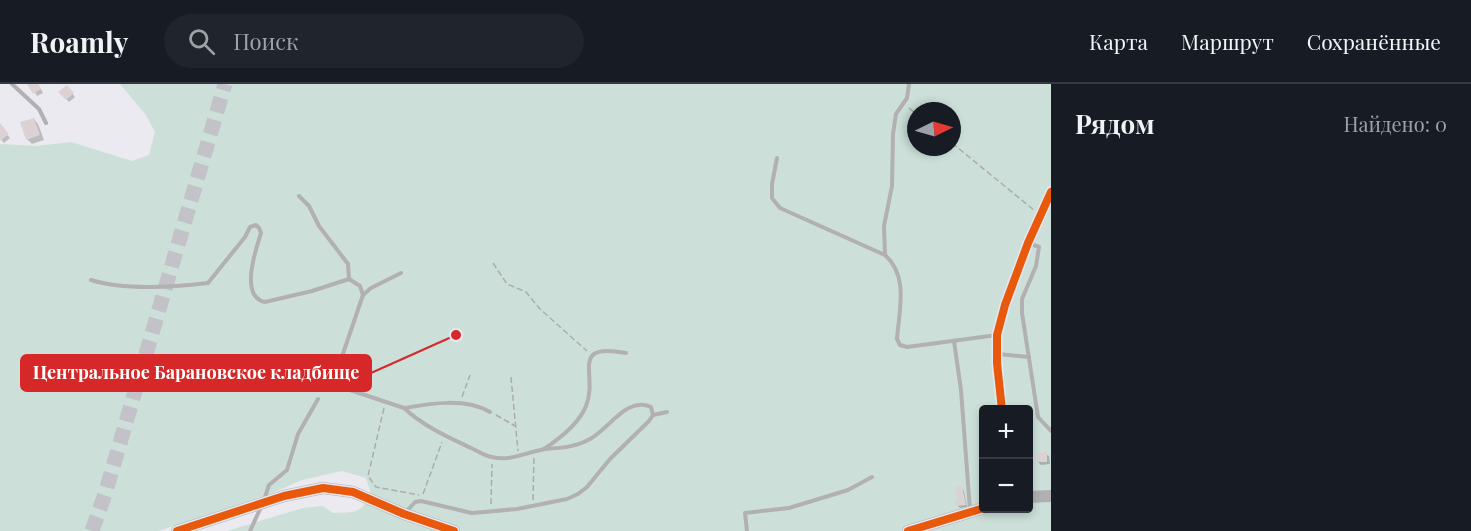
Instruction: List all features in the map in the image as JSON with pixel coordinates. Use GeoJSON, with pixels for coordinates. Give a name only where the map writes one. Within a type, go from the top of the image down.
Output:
{"type":"FeatureCollection","features":[{"type":"Feature","properties":{"kind":"street"},"geometry":{"type":"LineString","coordinates":[[1002,405],[997,335],[1005,305],[1028,243],[1051,192]]}},
{"type":"Feature","properties":{"kind":"street"},"geometry":{"type":"LineString","coordinates":[[180,530],[303,491],[323,488],[353,492],[404,514],[454,531]]}},
{"type":"Feature","properties":{"kind":"street"},"geometry":{"type":"LineString","coordinates":[[1033,497],[1051,496]]}},
{"type":"Feature","properties":{"kind":"street"},"geometry":{"type":"LineString","coordinates":[[908,531],[979,509]]}},
{"type":"Feature","properties":{"kind":"lane"},"geometry":{"type":"LineString","coordinates":[[12,84],[39,110],[46,123]]}},
{"type":"Feature","properties":{"kind":"lane"},"geometry":{"type":"LineString","coordinates":[[885,255],[884,226],[892,186],[893,134],[896,114],[903,104],[909,84]]}},
{"type":"Feature","properties":{"kind":"lane"},"geometry":{"type":"LineString","coordinates":[[777,158],[772,198],[780,208],[885,255],[894,263],[901,280],[897,339],[900,345],[907,347],[997,335]]}},
{"type":"Feature","properties":{"kind":"lane"},"geometry":{"type":"LineString","coordinates":[[299,196],[309,206],[319,226],[348,264],[350,279],[360,286],[363,295]]}},
{"type":"Feature","properties":{"kind":"lane"},"geometry":{"type":"LineString","coordinates":[[91,280],[105,285],[179,286],[208,283],[245,237],[250,227],[256,225],[261,233],[251,281],[254,296],[260,301],[265,302],[312,291],[350,279]]}},
{"type":"Feature","properties":{"kind":"lane"},"geometry":{"type":"LineString","coordinates":[[1028,243],[1039,247],[1036,266],[1022,299],[1029,357],[1038,417],[1051,431]]}},
{"type":"Feature","properties":{"kind":"lane"},"geometry":{"type":"LineString","coordinates":[[401,273],[371,288],[363,295],[336,374],[337,381],[344,388],[404,408],[445,435],[492,457],[535,453],[557,440],[579,418],[587,405],[592,355],[606,349],[626,353]]}},
{"type":"Feature","properties":{"kind":"lane"},"geometry":{"type":"LineString","coordinates":[[954,341],[969,469],[970,512]]}},
{"type":"Feature","properties":{"kind":"lane"},"geometry":{"type":"LineString","coordinates":[[997,354],[1029,357]]}},
{"type":"Feature","properties":{"kind":"lane"},"geometry":{"type":"LineString","coordinates":[[250,531],[269,485],[287,470],[298,434],[318,399]]}},
{"type":"Feature","properties":{"kind":"lane"},"geometry":{"type":"LineString","coordinates":[[404,408],[460,403],[475,405],[490,412]]}},
{"type":"Feature","properties":{"kind":"lane"},"geometry":{"type":"LineString","coordinates":[[404,514],[422,498],[472,513],[490,513],[567,499],[578,494],[650,421],[653,415],[651,407],[644,404],[631,406],[591,439],[558,449],[544,449]]}},
{"type":"Feature","properties":{"kind":"lane"},"geometry":{"type":"LineString","coordinates":[[653,415],[667,412]]}},
{"type":"Feature","properties":{"kind":"lane"},"geometry":{"type":"LineString","coordinates":[[747,531],[745,513],[789,508],[848,490],[872,477]]}},
{"type":"Feature","properties":{"kind":"path"},"geometry":{"type":"LineString","coordinates":[[903,104],[907,107]]}},
{"type":"Feature","properties":{"kind":"path"},"geometry":{"type":"LineString","coordinates":[[961,150],[1039,215]]}},
{"type":"Feature","properties":{"kind":"path"},"geometry":{"type":"LineString","coordinates":[[494,263],[507,284],[526,292],[540,309],[592,355]]}},
{"type":"Feature","properties":{"kind":"path"},"geometry":{"type":"LineString","coordinates":[[460,403],[470,375]]}},
{"type":"Feature","properties":{"kind":"path"},"geometry":{"type":"LineString","coordinates":[[511,377],[519,456]]}},
{"type":"Feature","properties":{"kind":"path"},"geometry":{"type":"LineString","coordinates":[[385,401],[368,476],[376,487],[422,498],[445,435]]}},
{"type":"Feature","properties":{"kind":"path"},"geometry":{"type":"LineString","coordinates":[[490,412],[516,427]]}},
{"type":"Feature","properties":{"kind":"path"},"geometry":{"type":"LineString","coordinates":[[533,506],[535,453]]}},
{"type":"Feature","properties":{"kind":"path"},"geometry":{"type":"LineString","coordinates":[[490,513],[492,457]]}},
{"type":"Feature","properties":{"kind":"green space"},"geometry":{"type":"Polygon","coordinates":[[[120,84],[1051,84],[1051,531],[227,531],[303,508],[323,506],[333,513],[347,513],[360,509],[371,494],[366,478],[342,471],[302,480],[270,494],[159,531],[0,531],[0,144],[36,146],[71,142],[132,161],[149,155],[155,132],[146,115],[120,84]]]}},
{"type":"Feature","properties":{"kind":"building"},"geometry":{"type":"Polygon","coordinates":[[[27,84],[38,84],[41,89],[33,94],[27,84]]]}},
{"type":"Feature","properties":{"kind":"building"},"geometry":{"type":"Polygon","coordinates":[[[67,85],[74,93],[66,100],[58,92],[67,85]]]}},
{"type":"Feature","properties":{"kind":"building"},"geometry":{"type":"Polygon","coordinates":[[[34,118],[40,135],[26,140],[20,122],[34,118]]]}},
{"type":"Feature","properties":{"kind":"building"},"geometry":{"type":"Polygon","coordinates":[[[0,123],[9,134],[0,141],[0,123]]]}},
{"type":"Feature","properties":{"kind":"building"},"geometry":{"type":"Polygon","coordinates":[[[1047,452],[1047,462],[1037,462],[1036,453],[1047,452]]]}},
{"type":"Feature","properties":{"kind":"building"},"geometry":{"type":"Polygon","coordinates":[[[962,486],[966,505],[956,506],[955,501],[958,500],[955,487],[962,486]]]}},
{"type":"Feature","properties":{"kind":"tunnel"},"geometry":{"type":"LineString","coordinates":[[92,531],[105,494],[225,84]]}},
{"type":"Feature","properties":{"kind":"cycle path"},"geometry":{"type":"LineString","coordinates":[[1001,405],[997,335],[1005,305],[1028,243],[1051,192]]}},
{"type":"Feature","properties":{"kind":"cycle path"},"geometry":{"type":"LineString","coordinates":[[177,531],[284,496],[323,488],[353,492],[404,514],[454,531]]}},
{"type":"Feature","properties":{"kind":"cycle path"},"geometry":{"type":"LineString","coordinates":[[908,531],[979,510]]}},
{"type":"Feature","properties":{"kind":"place","name":"Центральное Барановское кладбище"},"geometry":{"type":"Point","coordinates":[456,335]}}]}
